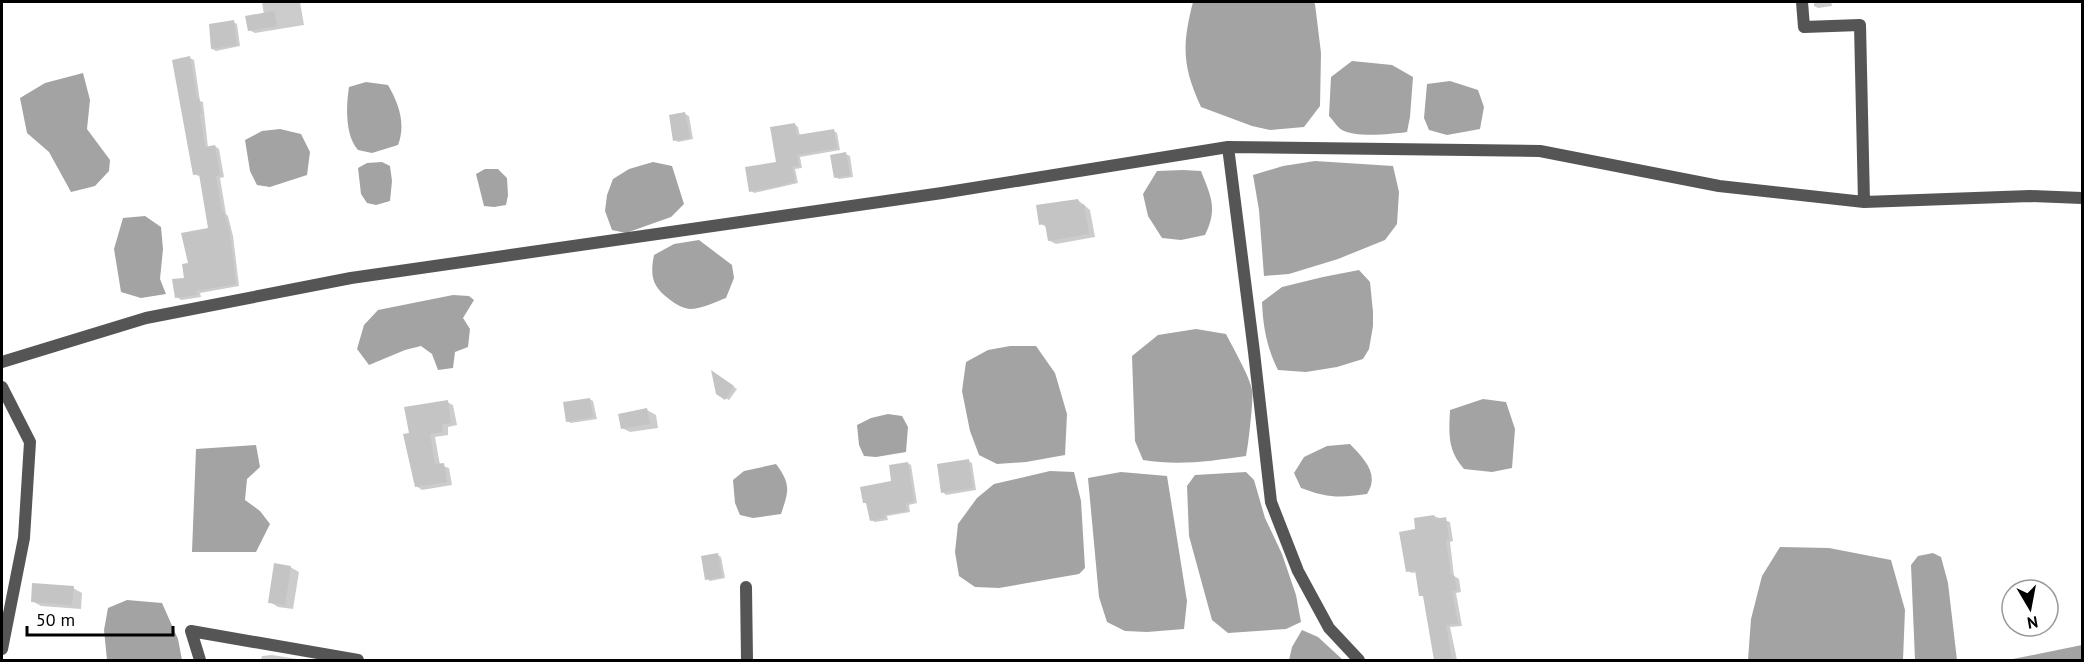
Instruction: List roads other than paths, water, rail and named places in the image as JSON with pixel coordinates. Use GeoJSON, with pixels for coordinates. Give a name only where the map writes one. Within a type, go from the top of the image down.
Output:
{"type":"FeatureCollection","features":[{"type":"Feature","properties":{"kind":"street"},"geometry":{"type":"LineString","coordinates":[[1802,2],[1804,27],[1860,25],[1864,202]]}},
{"type":"Feature","properties":{"kind":"street"},"geometry":{"type":"LineString","coordinates":[[1228,147],[1271,502],[1298,571],[1329,627],[1359,660]]}},
{"type":"Feature","properties":{"kind":"street"},"geometry":{"type":"LineString","coordinates":[[2,362],[146,318],[351,278],[930,195],[1228,147],[1540,151],[1719,186],[1864,202],[2030,196],[2082,198]]}},
{"type":"Feature","properties":{"kind":"street"},"geometry":{"type":"LineString","coordinates":[[2,387],[30,442],[24,538],[2,648]]}},
{"type":"Feature","properties":{"kind":"street"},"geometry":{"type":"LineString","coordinates":[[746,587],[747,660]]}},
{"type":"Feature","properties":{"kind":"street"},"geometry":{"type":"LineString","coordinates":[[200,660],[191,631],[358,660]]}}]}
